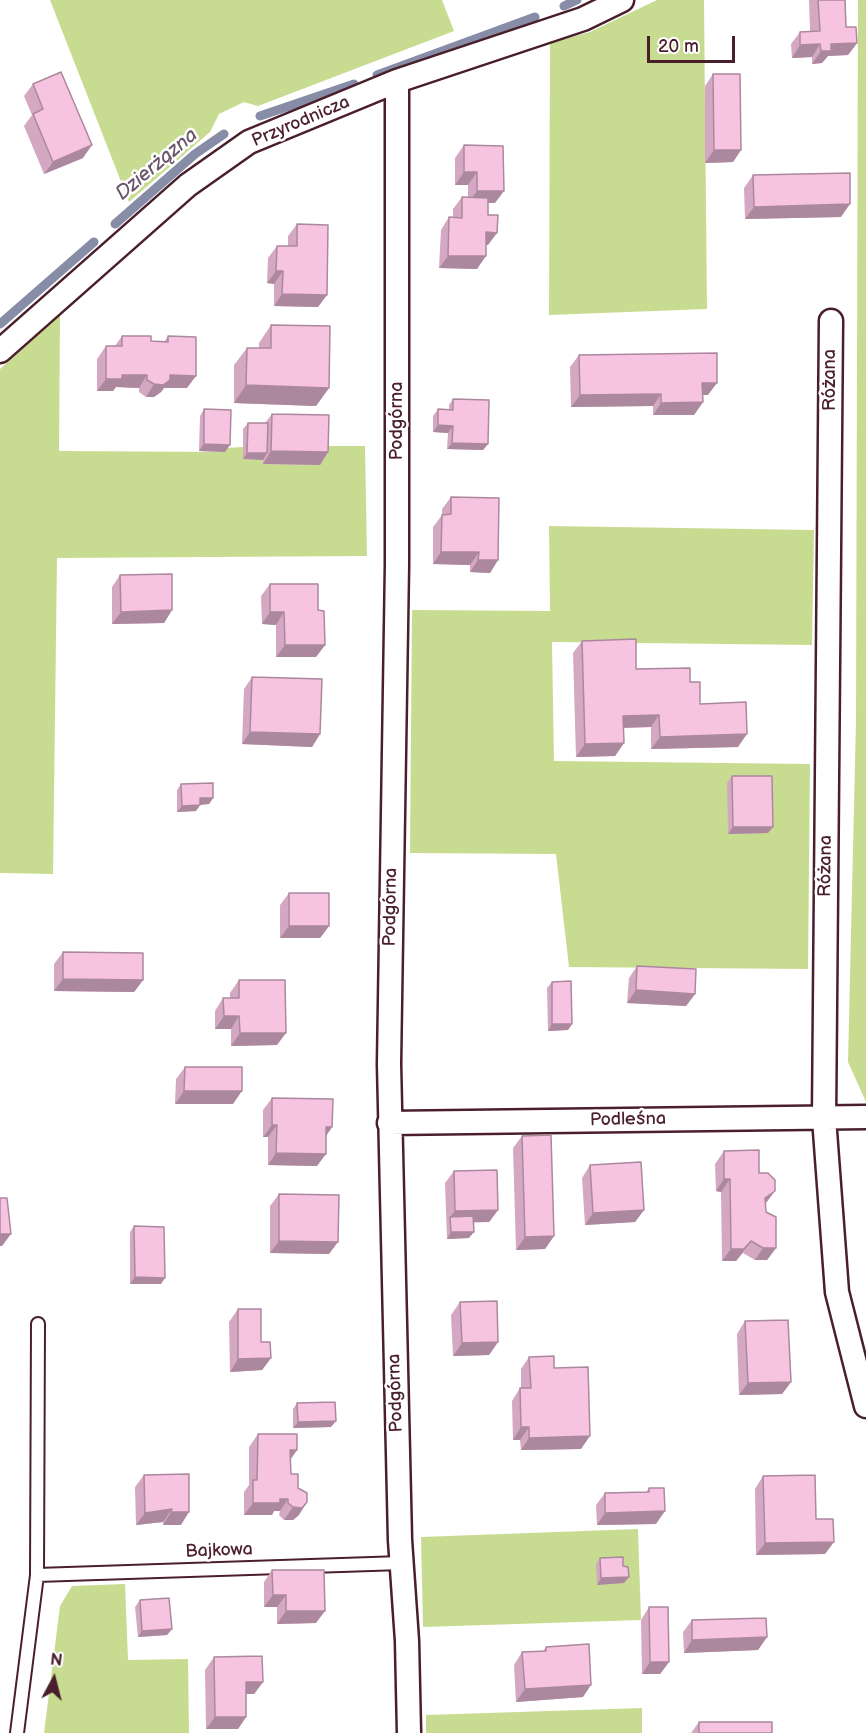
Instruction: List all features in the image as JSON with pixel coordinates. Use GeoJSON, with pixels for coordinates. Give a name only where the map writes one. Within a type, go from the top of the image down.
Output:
{"type":"FeatureCollection","features":[{"type":"Feature","properties":{"kind":"street","name":"Przyrodnicza"},"geometry":{"type":"LineString","coordinates":[[0,351],[188,185],[249,142],[397,81],[583,19],[622,0]]}},
{"type":"Feature","properties":{"kind":"street","name":"Podgórna"},"geometry":{"type":"LineString","coordinates":[[397,81],[397,564],[390,1123],[409,1733]]}},
{"type":"Feature","properties":{"kind":"street","name":"Różana"},"geometry":{"type":"LineString","coordinates":[[831,321],[824,1118],[837,1292],[866,1406]]}},
{"type":"Feature","properties":{"kind":"street","name":"Podleśna"},"geometry":{"type":"LineString","coordinates":[[390,1123],[866,1116]]}},
{"type":"Feature","properties":{"kind":"lane"},"geometry":{"type":"LineString","coordinates":[[17,1733],[37,1575],[38,1324]]}},
{"type":"Feature","properties":{"kind":"lane","name":"Bajkowa"},"geometry":{"type":"LineString","coordinates":[[37,1575],[402,1563]]}},
{"type":"Feature","properties":{"kind":"green space"},"geometry":{"type":"Polygon","coordinates":[[[50,0],[442,0],[454,31],[258,106],[244,102],[219,114],[210,132],[129,202],[50,0]]]}},
{"type":"Feature","properties":{"kind":"green space"},"geometry":{"type":"Polygon","coordinates":[[[657,0],[704,0],[707,309],[549,315],[550,43],[590,32],[657,0]]]}},
{"type":"Feature","properties":{"kind":"green space"},"geometry":{"type":"Polygon","coordinates":[[[858,0],[866,0],[866,1102],[848,1062],[856,719],[858,0]]]}},
{"type":"Feature","properties":{"kind":"green space"},"geometry":{"type":"Polygon","coordinates":[[[60,314],[59,451],[225,452],[225,448],[243,447],[243,459],[263,460],[263,464],[319,465],[320,446],[365,446],[367,556],[57,558],[53,874],[0,873],[0,369],[60,314]]]}},
{"type":"Feature","properties":{"kind":"green space"},"geometry":{"type":"Polygon","coordinates":[[[549,526],[814,530],[812,645],[552,642],[554,761],[810,764],[808,969],[569,967],[556,854],[410,853],[412,610],[550,611],[549,526]]]}},
{"type":"Feature","properties":{"kind":"green space"},"geometry":{"type":"Polygon","coordinates":[[[638,1529],[641,1620],[423,1627],[421,1537],[638,1529]]]}},
{"type":"Feature","properties":{"kind":"green space"},"geometry":{"type":"Polygon","coordinates":[[[125,1584],[128,1660],[188,1659],[189,1733],[44,1733],[60,1606],[72,1586],[125,1584]]]}},
{"type":"Feature","properties":{"kind":"green space"},"geometry":{"type":"Polygon","coordinates":[[[642,1708],[642,1733],[426,1733],[426,1715],[642,1708]]]}},
{"type":"Feature","properties":{"kind":"building"},"geometry":{"type":"Polygon","coordinates":[[[818,0],[845,0],[846,27],[856,27],[857,43],[831,44],[831,51],[821,51],[820,44],[800,45],[800,32],[820,31],[818,0]]]}},
{"type":"Feature","properties":{"kind":"building"},"geometry":{"type":"Polygon","coordinates":[[[61,72],[92,145],[53,162],[33,114],[43,109],[33,84],[61,72]]]}},
{"type":"Feature","properties":{"kind":"building"},"geometry":{"type":"Polygon","coordinates":[[[713,74],[740,74],[741,150],[714,150],[713,74]]]}},
{"type":"Feature","properties":{"kind":"building"},"geometry":{"type":"Polygon","coordinates":[[[464,145],[503,146],[504,191],[477,191],[477,172],[464,172],[464,145]]]}},
{"type":"Feature","properties":{"kind":"building"},"geometry":{"type":"Polygon","coordinates":[[[850,173],[850,204],[754,207],[753,175],[850,173]]]}},
{"type":"Feature","properties":{"kind":"building"},"geometry":{"type":"Polygon","coordinates":[[[462,197],[488,198],[488,215],[498,215],[497,233],[486,232],[486,256],[448,256],[449,217],[462,218],[462,197]]]}},
{"type":"Feature","properties":{"kind":"building"},"geometry":{"type":"Polygon","coordinates":[[[297,224],[328,225],[327,295],[282,294],[283,271],[276,271],[277,246],[297,246],[297,224]]]}},
{"type":"Feature","properties":{"kind":"building"},"geometry":{"type":"Polygon","coordinates":[[[271,325],[330,326],[329,388],[246,385],[247,348],[271,348],[271,325]]]}},
{"type":"Feature","properties":{"kind":"building"},"geometry":{"type":"Polygon","coordinates":[[[122,336],[151,336],[151,341],[168,342],[168,336],[196,337],[196,376],[170,375],[170,380],[163,385],[147,380],[147,375],[122,375],[122,379],[106,379],[106,346],[122,346],[122,336]]]}},
{"type":"Feature","properties":{"kind":"building"},"geometry":{"type":"Polygon","coordinates":[[[717,353],[717,383],[702,383],[703,402],[661,403],[661,394],[580,395],[579,355],[717,353]]]}},
{"type":"Feature","properties":{"kind":"building"},"geometry":{"type":"Polygon","coordinates":[[[453,399],[489,400],[488,444],[452,443],[453,426],[438,425],[438,409],[453,410],[453,399]]]}},
{"type":"Feature","properties":{"kind":"building"},"geometry":{"type":"Polygon","coordinates":[[[204,409],[231,410],[230,445],[204,444],[204,409]]]}},
{"type":"Feature","properties":{"kind":"building"},"geometry":{"type":"Polygon","coordinates":[[[272,414],[329,415],[328,452],[271,451],[272,414]]]}},
{"type":"Feature","properties":{"kind":"building"},"geometry":{"type":"Polygon","coordinates":[[[248,423],[268,423],[267,453],[247,453],[248,423]]]}},
{"type":"Feature","properties":{"kind":"building"},"geometry":{"type":"Polygon","coordinates":[[[451,497],[499,498],[498,560],[478,560],[479,552],[441,552],[442,515],[451,514],[451,497]]]}},
{"type":"Feature","properties":{"kind":"building"},"geometry":{"type":"Polygon","coordinates":[[[172,574],[172,610],[121,612],[120,575],[172,574]]]}},
{"type":"Feature","properties":{"kind":"building"},"geometry":{"type":"Polygon","coordinates":[[[270,584],[318,584],[318,610],[324,611],[325,645],[285,645],[284,612],[270,612],[270,584]]]}},
{"type":"Feature","properties":{"kind":"building"},"geometry":{"type":"Polygon","coordinates":[[[636,639],[636,669],[690,668],[690,682],[700,682],[700,704],[746,702],[747,734],[660,737],[659,715],[623,716],[624,743],[585,744],[582,641],[636,639]]]}},
{"type":"Feature","properties":{"kind":"building"},"geometry":{"type":"Polygon","coordinates":[[[252,677],[322,679],[320,734],[250,732],[252,677]]]}},
{"type":"Feature","properties":{"kind":"building"},"geometry":{"type":"Polygon","coordinates":[[[732,776],[772,776],[773,827],[733,827],[732,776]]]}},
{"type":"Feature","properties":{"kind":"building"},"geometry":{"type":"Polygon","coordinates":[[[213,783],[213,798],[200,798],[200,805],[182,806],[181,784],[213,783]]]}},
{"type":"Feature","properties":{"kind":"building"},"geometry":{"type":"Polygon","coordinates":[[[289,893],[329,893],[329,926],[289,926],[289,893]]]}},
{"type":"Feature","properties":{"kind":"building"},"geometry":{"type":"Polygon","coordinates":[[[63,952],[143,953],[143,980],[63,979],[63,952]]]}},
{"type":"Feature","properties":{"kind":"building"},"geometry":{"type":"Polygon","coordinates":[[[637,966],[696,969],[695,994],[636,990],[637,966]]]}},
{"type":"Feature","properties":{"kind":"building"},"geometry":{"type":"Polygon","coordinates":[[[239,980],[285,980],[286,1033],[240,1033],[239,1016],[224,1016],[223,998],[239,998],[239,980]]]}},
{"type":"Feature","properties":{"kind":"building"},"geometry":{"type":"Polygon","coordinates":[[[571,981],[572,1024],[552,1024],[552,982],[571,981]]]}},
{"type":"Feature","properties":{"kind":"building"},"geometry":{"type":"Polygon","coordinates":[[[185,1067],[242,1067],[242,1091],[184,1091],[185,1067]]]}},
{"type":"Feature","properties":{"kind":"building"},"geometry":{"type":"Polygon","coordinates":[[[272,1098],[333,1099],[332,1127],[326,1127],[326,1154],[276,1153],[277,1125],[272,1125],[272,1098]]]}},
{"type":"Feature","properties":{"kind":"building"},"geometry":{"type":"Polygon","coordinates":[[[551,1135],[554,1236],[525,1237],[522,1136],[551,1135]]]}},
{"type":"Feature","properties":{"kind":"building"},"geometry":{"type":"Polygon","coordinates":[[[759,1150],[759,1173],[768,1173],[775,1180],[775,1191],[765,1198],[766,1212],[776,1217],[776,1248],[763,1248],[751,1241],[744,1249],[731,1249],[730,1179],[724,1179],[724,1151],[759,1150]]]}},
{"type":"Feature","properties":{"kind":"building"},"geometry":{"type":"Polygon","coordinates":[[[641,1162],[644,1210],[593,1213],[590,1165],[641,1162]]]}},
{"type":"Feature","properties":{"kind":"building"},"geometry":{"type":"Polygon","coordinates":[[[497,1170],[498,1210],[455,1211],[454,1171],[497,1170]]]}},
{"type":"Feature","properties":{"kind":"building"},"geometry":{"type":"Polygon","coordinates":[[[279,1194],[339,1195],[338,1242],[279,1241],[279,1194]]]}},
{"type":"Feature","properties":{"kind":"building"},"geometry":{"type":"Polygon","coordinates":[[[0,1198],[7,1198],[11,1234],[0,1234],[0,1198]]]}},
{"type":"Feature","properties":{"kind":"building"},"geometry":{"type":"Polygon","coordinates":[[[473,1216],[474,1232],[451,1232],[450,1217],[473,1216]]]}},
{"type":"Feature","properties":{"kind":"building"},"geometry":{"type":"Polygon","coordinates":[[[134,1226],[164,1227],[165,1278],[135,1277],[134,1226]]]}},
{"type":"Feature","properties":{"kind":"building"},"geometry":{"type":"Polygon","coordinates":[[[497,1301],[498,1342],[462,1343],[460,1302],[497,1301]]]}},
{"type":"Feature","properties":{"kind":"building"},"geometry":{"type":"Polygon","coordinates":[[[238,1309],[261,1309],[261,1342],[270,1342],[271,1358],[238,1359],[238,1309]]]}},
{"type":"Feature","properties":{"kind":"building"},"geometry":{"type":"Polygon","coordinates":[[[788,1320],[791,1382],[748,1383],[745,1321],[788,1320]]]}},
{"type":"Feature","properties":{"kind":"building"},"geometry":{"type":"Polygon","coordinates":[[[554,1356],[554,1368],[588,1367],[590,1436],[529,1438],[529,1427],[521,1427],[520,1388],[531,1388],[529,1357],[554,1356]]]}},
{"type":"Feature","properties":{"kind":"building"},"geometry":{"type":"Polygon","coordinates":[[[335,1402],[336,1421],[298,1422],[297,1403],[335,1402]]]}},
{"type":"Feature","properties":{"kind":"building"},"geometry":{"type":"Polygon","coordinates":[[[258,1434],[297,1434],[297,1450],[290,1450],[291,1474],[298,1474],[298,1488],[307,1493],[307,1502],[302,1508],[293,1507],[288,1503],[288,1499],[280,1499],[280,1503],[253,1503],[253,1480],[257,1480],[258,1434]]]}},
{"type":"Feature","properties":{"kind":"building"},"geometry":{"type":"Polygon","coordinates":[[[189,1474],[189,1512],[171,1512],[172,1509],[145,1513],[144,1475],[189,1474]]]}},
{"type":"Feature","properties":{"kind":"building"},"geometry":{"type":"Polygon","coordinates":[[[815,1475],[816,1519],[833,1519],[834,1542],[765,1543],[763,1476],[815,1475]]]}},
{"type":"Feature","properties":{"kind":"building"},"geometry":{"type":"Polygon","coordinates":[[[649,1488],[664,1488],[665,1511],[605,1513],[605,1493],[649,1492],[649,1488]]]}},
{"type":"Feature","properties":{"kind":"building"},"geometry":{"type":"Polygon","coordinates":[[[623,1557],[623,1566],[628,1567],[629,1577],[601,1578],[600,1558],[623,1557]]]}},
{"type":"Feature","properties":{"kind":"building"},"geometry":{"type":"Polygon","coordinates":[[[272,1570],[324,1570],[325,1611],[286,1611],[286,1595],[273,1595],[272,1570]]]}},
{"type":"Feature","properties":{"kind":"building"},"geometry":{"type":"Polygon","coordinates":[[[169,1598],[172,1629],[142,1631],[140,1600],[169,1598]]]}},
{"type":"Feature","properties":{"kind":"building"},"geometry":{"type":"Polygon","coordinates":[[[649,1607],[668,1607],[669,1662],[650,1662],[649,1607]]]}},
{"type":"Feature","properties":{"kind":"building"},"geometry":{"type":"Polygon","coordinates":[[[766,1618],[767,1637],[692,1640],[692,1620],[766,1618]]]}},
{"type":"Feature","properties":{"kind":"building"},"geometry":{"type":"Polygon","coordinates":[[[589,1644],[591,1685],[525,1689],[522,1652],[546,1651],[546,1647],[589,1644]]]}},
{"type":"Feature","properties":{"kind":"building"},"geometry":{"type":"Polygon","coordinates":[[[262,1656],[263,1682],[246,1682],[246,1717],[215,1717],[214,1657],[262,1656]]]}},
{"type":"Feature","properties":{"kind":"building"},"geometry":{"type":"Polygon","coordinates":[[[699,1722],[772,1722],[772,1733],[699,1733],[699,1722]]]}},
{"type":"Feature","properties":{"kind":"waterway","name":"Dzierżązna"},"geometry":{"type":"LineString","coordinates":[[564,6],[577,0]]}},
{"type":"Feature","properties":{"kind":"waterway","name":"Dzierżązna"},"geometry":{"type":"LineString","coordinates":[[377,75],[535,17]]}},
{"type":"Feature","properties":{"kind":"waterway","name":"Dzierżązna"},"geometry":{"type":"LineString","coordinates":[[260,116],[354,84]]}},
{"type":"Feature","properties":{"kind":"waterway","name":"Dzierżązna"},"geometry":{"type":"LineString","coordinates":[[115,224],[195,154],[224,134]]}},
{"type":"Feature","properties":{"kind":"waterway","name":"Dzierżązna"},"geometry":{"type":"LineString","coordinates":[[0,324],[94,242]]}}]}
